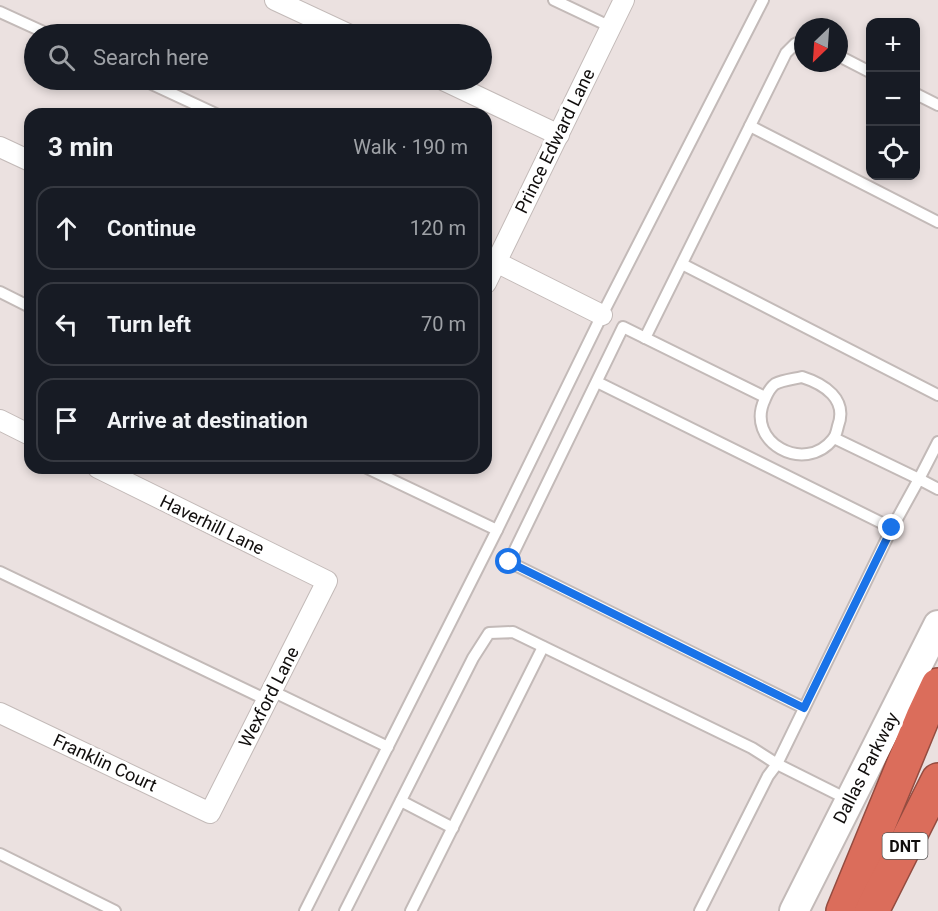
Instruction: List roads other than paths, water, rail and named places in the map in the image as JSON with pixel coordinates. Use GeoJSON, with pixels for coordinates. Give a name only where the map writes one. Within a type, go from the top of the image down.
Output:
{"type":"FeatureCollection","features":[{"type":"Feature","properties":{"kind":"highway"},"geometry":{"type":"LineString","coordinates":[[843,911],[938,685]]}},
{"type":"Feature","properties":{"kind":"highway","name":"DNT"},"geometry":{"type":"LineString","coordinates":[[872,911],[938,780]]}},
{"type":"Feature","properties":{"kind":"main road","name":"Dallas Parkway"},"geometry":{"type":"LineString","coordinates":[[794,911],[938,625]]}},
{"type":"Feature","properties":{"kind":"street"},"geometry":{"type":"LineString","coordinates":[[275,0],[327,24]]}},
{"type":"Feature","properties":{"kind":"street","name":"Prince Edward Lane"},"geometry":{"type":"LineString","coordinates":[[492,270],[624,0]]}},
{"type":"Feature","properties":{"kind":"street"},"geometry":{"type":"LineString","coordinates":[[463,90],[559,135]]}},
{"type":"Feature","properties":{"kind":"street"},"geometry":{"type":"LineString","coordinates":[[0,147],[24,158]]}},
{"type":"Feature","properties":{"kind":"street"},"geometry":{"type":"LineString","coordinates":[[496,262],[613,321]]}},
{"type":"Feature","properties":{"kind":"street"},"geometry":{"type":"LineString","coordinates":[[0,420],[24,432]]}},
{"type":"Feature","properties":{"kind":"street","name":"Haverhill Lane"},"geometry":{"type":"LineString","coordinates":[[110,474],[327,581]]}},
{"type":"Feature","properties":{"kind":"street","name":"Wexford Lane"},"geometry":{"type":"LineString","coordinates":[[210,813],[327,581]]}},
{"type":"Feature","properties":{"kind":"street","name":"Franklin Court"},"geometry":{"type":"LineString","coordinates":[[0,713],[210,813]]}},
{"type":"Feature","properties":{"kind":"lane"},"geometry":{"type":"LineString","coordinates":[[554,0],[611,27]]}},
{"type":"Feature","properties":{"kind":"lane"},"geometry":{"type":"LineString","coordinates":[[305,911],[498,530],[613,321],[763,0]]}},
{"type":"Feature","properties":{"kind":"lane"},"geometry":{"type":"LineString","coordinates":[[0,12],[26,24]]}},
{"type":"Feature","properties":{"kind":"lane"},"geometry":{"type":"LineString","coordinates":[[645,338],[786,53],[794,45]]}},
{"type":"Feature","properties":{"kind":"lane"},"geometry":{"type":"LineString","coordinates":[[848,61],[866,70]]}},
{"type":"Feature","properties":{"kind":"lane"},"geometry":{"type":"LineString","coordinates":[[164,90],[203,108]]}},
{"type":"Feature","properties":{"kind":"lane"},"geometry":{"type":"LineString","coordinates":[[920,96],[938,105]]}},
{"type":"Feature","properties":{"kind":"lane"},"geometry":{"type":"LineString","coordinates":[[750,126],[938,222]]}},
{"type":"Feature","properties":{"kind":"lane"},"geometry":{"type":"LineString","coordinates":[[682,264],[938,395]]}},
{"type":"Feature","properties":{"kind":"lane"},"geometry":{"type":"LineString","coordinates":[[0,292],[24,304]]}},
{"type":"Feature","properties":{"kind":"lane"},"geometry":{"type":"LineString","coordinates":[[613,321],[765,397]]}},
{"type":"Feature","properties":{"kind":"lane"},"geometry":{"type":"LineString","coordinates":[[613,321],[597,382],[509,562],[804,708]]}},
{"type":"Feature","properties":{"kind":"lane"},"geometry":{"type":"LineString","coordinates":[[802,377],[818,382],[830,391],[838,404],[841,419],[834,438],[822,448],[807,454],[790,454],[775,446],[765,433],[760,420],[765,397],[774,385],[786,381],[802,377]]}},
{"type":"Feature","properties":{"kind":"lane"},"geometry":{"type":"LineString","coordinates":[[597,382],[892,528]]}},
{"type":"Feature","properties":{"kind":"lane"},"geometry":{"type":"LineString","coordinates":[[834,438],[938,489]]}},
{"type":"Feature","properties":{"kind":"lane"},"geometry":{"type":"LineString","coordinates":[[700,911],[768,776],[777,764],[892,528],[938,442]]}},
{"type":"Feature","properties":{"kind":"lane"},"geometry":{"type":"LineString","coordinates":[[380,474],[498,530]]}},
{"type":"Feature","properties":{"kind":"lane"},"geometry":{"type":"LineString","coordinates":[[0,572],[388,747]]}},
{"type":"Feature","properties":{"kind":"lane"},"geometry":{"type":"LineString","coordinates":[[345,911],[472,658],[489,633],[513,632],[752,748],[777,764],[850,801]]}},
{"type":"Feature","properties":{"kind":"lane"},"geometry":{"type":"LineString","coordinates":[[411,911],[543,647]]}},
{"type":"Feature","properties":{"kind":"lane"},"geometry":{"type":"LineString","coordinates":[[401,801],[453,828]]}},
{"type":"Feature","properties":{"kind":"lane"},"geometry":{"type":"LineString","coordinates":[[0,854],[116,911]]}}]}
